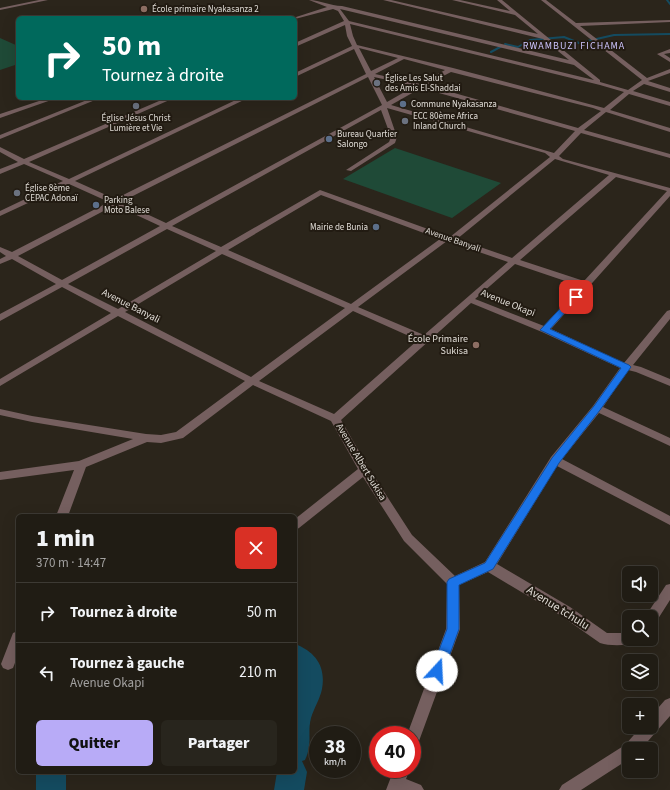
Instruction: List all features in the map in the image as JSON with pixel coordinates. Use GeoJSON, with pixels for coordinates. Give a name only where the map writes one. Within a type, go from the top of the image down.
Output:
{"type":"FeatureCollection","features":[{"type":"Feature","properties":{"kind":"street"},"geometry":{"type":"LineString","coordinates":[[0,9],[46,0]]}},
{"type":"Feature","properties":{"kind":"street"},"geometry":{"type":"LineString","coordinates":[[311,0],[340,10],[346,22],[350,36],[385,105],[384,109],[394,137],[392,143],[349,170]]}},
{"type":"Feature","properties":{"kind":"street"},"geometry":{"type":"LineString","coordinates":[[385,0],[545,38]]}},
{"type":"Feature","properties":{"kind":"street"},"geometry":{"type":"LineString","coordinates":[[454,0],[517,14]]}},
{"type":"Feature","properties":{"kind":"street"},"geometry":{"type":"LineString","coordinates":[[499,0],[602,84]]}},
{"type":"Feature","properties":{"kind":"street"},"geometry":{"type":"LineString","coordinates":[[543,0],[645,81],[670,90]]}},
{"type":"Feature","properties":{"kind":"street"},"geometry":{"type":"LineString","coordinates":[[297,17],[333,7],[342,2]]}},
{"type":"Feature","properties":{"kind":"street"},"geometry":{"type":"LineString","coordinates":[[333,7],[342,7],[574,62]]}},
{"type":"Feature","properties":{"kind":"street"},"geometry":{"type":"LineString","coordinates":[[574,25],[670,21]]}},
{"type":"Feature","properties":{"kind":"street"},"geometry":{"type":"LineString","coordinates":[[297,44],[346,22],[602,84],[670,104]]}},
{"type":"Feature","properties":{"kind":"street"},"geometry":{"type":"LineString","coordinates":[[297,74],[356,46],[451,69],[604,110],[670,130]]}},
{"type":"Feature","properties":{"kind":"street"},"geometry":{"type":"LineString","coordinates":[[670,51],[660,54],[670,60]]}},
{"type":"Feature","properties":{"kind":"street"},"geometry":{"type":"LineString","coordinates":[[0,262],[115,202],[404,57]]}},
{"type":"Feature","properties":{"kind":"street"},"geometry":{"type":"LineString","coordinates":[[0,318],[451,69]]}},
{"type":"Feature","properties":{"kind":"street"},"geometry":{"type":"LineString","coordinates":[[0,412],[32,419],[146,438],[161,439],[179,435],[351,307],[448,239],[555,156],[579,131],[628,92],[645,81],[670,71]]}},
{"type":"Feature","properties":{"kind":"street"},"geometry":{"type":"LineString","coordinates":[[369,74],[421,86],[670,156]]}},
{"type":"Feature","properties":{"kind":"street"},"geometry":{"type":"LineString","coordinates":[[0,116],[48,100]]}},
{"type":"Feature","properties":{"kind":"street"},"geometry":{"type":"LineString","coordinates":[[0,137],[92,100]]}},
{"type":"Feature","properties":{"kind":"street"},"geometry":{"type":"LineString","coordinates":[[0,172],[166,100]]}},
{"type":"Feature","properties":{"kind":"street"},"geometry":{"type":"LineString","coordinates":[[0,214],[242,100]]}},
{"type":"Feature","properties":{"kind":"street"},"geometry":{"type":"LineString","coordinates":[[385,105],[555,156],[561,160],[670,191],[545,330]]}},
{"type":"Feature","properties":{"kind":"street"},"geometry":{"type":"LineString","coordinates":[[0,149],[24,162],[166,226],[424,339]]}},
{"type":"Feature","properties":{"kind":"street"},"geometry":{"type":"LineString","coordinates":[[335,419],[470,300],[512,260],[614,175]]}},
{"type":"Feature","properties":{"kind":"street","name":"Avenue Banyali"},"geometry":{"type":"LineString","coordinates":[[222,251],[320,192],[448,239],[586,285]]}},
{"type":"Feature","properties":{"kind":"street","name":"Avenue Banyali"},"geometry":{"type":"LineString","coordinates":[[0,249],[62,284],[120,312],[252,381]]}},
{"type":"Feature","properties":{"kind":"street"},"geometry":{"type":"LineString","coordinates":[[0,383],[222,251]]}},
{"type":"Feature","properties":{"kind":"street","name":"Avenue Okapi"},"geometry":{"type":"LineString","coordinates":[[470,300],[545,330],[626,367],[638,369],[670,383]]}},
{"type":"Feature","properties":{"kind":"street"},"geometry":{"type":"LineString","coordinates":[[417,726],[453,629],[453,582],[489,566],[555,460],[597,408],[626,367],[670,313]]}},
{"type":"Feature","properties":{"kind":"street","name":"Avenue Albert Sukisa"},"geometry":{"type":"LineString","coordinates":[[252,381],[335,419],[364,470],[408,538],[453,582]]}},
{"type":"Feature","properties":{"kind":"street"},"geometry":{"type":"LineString","coordinates":[[597,408],[670,442]]}},
{"type":"Feature","properties":{"kind":"street"},"geometry":{"type":"LineString","coordinates":[[0,476],[81,465],[146,438]]}},
{"type":"Feature","properties":{"kind":"street"},"geometry":{"type":"LineString","coordinates":[[555,460],[670,521]]}},
{"type":"Feature","properties":{"kind":"street"},"geometry":{"type":"LineString","coordinates":[[63,514],[81,465]]}},
{"type":"Feature","properties":{"kind":"street"},"geometry":{"type":"LineString","coordinates":[[297,524],[364,470]]}},
{"type":"Feature","properties":{"kind":"street","name":"Avenue tchulu"},"geometry":{"type":"LineString","coordinates":[[489,566],[565,611],[605,639],[622,639]]}},
{"type":"Feature","properties":{"kind":"street"},"geometry":{"type":"LineString","coordinates":[[656,610],[670,589]]}},
{"type":"Feature","properties":{"kind":"street"},"geometry":{"type":"LineString","coordinates":[[8,664],[16,643]]}},
{"type":"Feature","properties":{"kind":"street"},"geometry":{"type":"LineString","coordinates":[[658,719],[670,705]]}},
{"type":"Feature","properties":{"kind":"street"},"geometry":{"type":"LineString","coordinates":[[637,742],[645,734]]}},
{"type":"Feature","properties":{"kind":"street"},"geometry":{"type":"LineString","coordinates":[[567,790],[622,755]]}},
{"type":"Feature","properties":{"kind":"street"},"geometry":{"type":"LineString","coordinates":[[395,787],[416,790]]}},
{"type":"Feature","properties":{"kind":"green space"},"geometry":{"type":"Polygon","coordinates":[[[0,38],[16,45],[16,65],[0,70],[0,38]]]}},
{"type":"Feature","properties":{"kind":"green space"},"geometry":{"type":"Polygon","coordinates":[[[395,148],[501,183],[452,218],[343,179],[395,148]]]}},
{"type":"Feature","properties":{"kind":"waterway"},"geometry":{"type":"LineString","coordinates":[[667,0],[670,4]]}},
{"type":"Feature","properties":{"kind":"waterway"},"geometry":{"type":"LineString","coordinates":[[505,44],[518,47],[530,40],[564,37],[579,43],[614,35],[670,34]]}},
{"type":"Feature","properties":{"kind":"waterway"},"geometry":{"type":"LineString","coordinates":[[491,52],[502,46]]}},
{"type":"Feature","properties":{"kind":"waterway"},"geometry":{"type":"LineString","coordinates":[[297,658],[309,670],[308,690],[297,717]]}},
{"type":"Feature","properties":{"kind":"waterway"},"geometry":{"type":"LineString","coordinates":[[51,774],[51,790]]}},
{"type":"Feature","properties":{"kind":"waterway"},"geometry":{"type":"LineString","coordinates":[[289,790],[292,774]]}},
{"type":"Feature","properties":{"kind":"place","name":"École primaire Nyakasanza 2"},"geometry":{"type":"Point","coordinates":[144,9]}},
{"type":"Feature","properties":{"kind":"place","name":"Église Les Salut des Amis El-Shaddai"},"geometry":{"type":"Point","coordinates":[377,83]}},
{"type":"Feature","properties":{"kind":"place","name":"Commune Nyakasanza"},"geometry":{"type":"Point","coordinates":[403,104]}},
{"type":"Feature","properties":{"kind":"place","name":"Église Jésus Christ Lumière et Vie"},"geometry":{"type":"Point","coordinates":[136,106]}},
{"type":"Feature","properties":{"kind":"place","name":"ECC 80ème Africa Inland Church"},"geometry":{"type":"Point","coordinates":[405,121]}},
{"type":"Feature","properties":{"kind":"place","name":"Bureau Quartier Salongo"},"geometry":{"type":"Point","coordinates":[329,139]}},
{"type":"Feature","properties":{"kind":"place","name":"Église 8ème CEPAC Adonaï"},"geometry":{"type":"Point","coordinates":[17,193]}},
{"type":"Feature","properties":{"kind":"place","name":"Parking Moto Balese"},"geometry":{"type":"Point","coordinates":[96,205]}},
{"type":"Feature","properties":{"kind":"place","name":"Mairie de Bunia"},"geometry":{"type":"Point","coordinates":[376,227]}},
{"type":"Feature","properties":{"kind":"place","name":"École Primaire Sukisa"},"geometry":{"type":"Point","coordinates":[476,345]}},
{"type":"Feature","properties":{"kind":"district","name":"RWAMBUZI FICHAMA"},"geometry":{"type":"Point","coordinates":[574,46]}},
{"type":"Feature","properties":{"kind":"route"},"geometry":{"type":"LineString","coordinates":[[437,671],[453,629],[453,582],[489,566],[555,460],[597,408],[626,367],[545,330],[576,297]]}}]}
